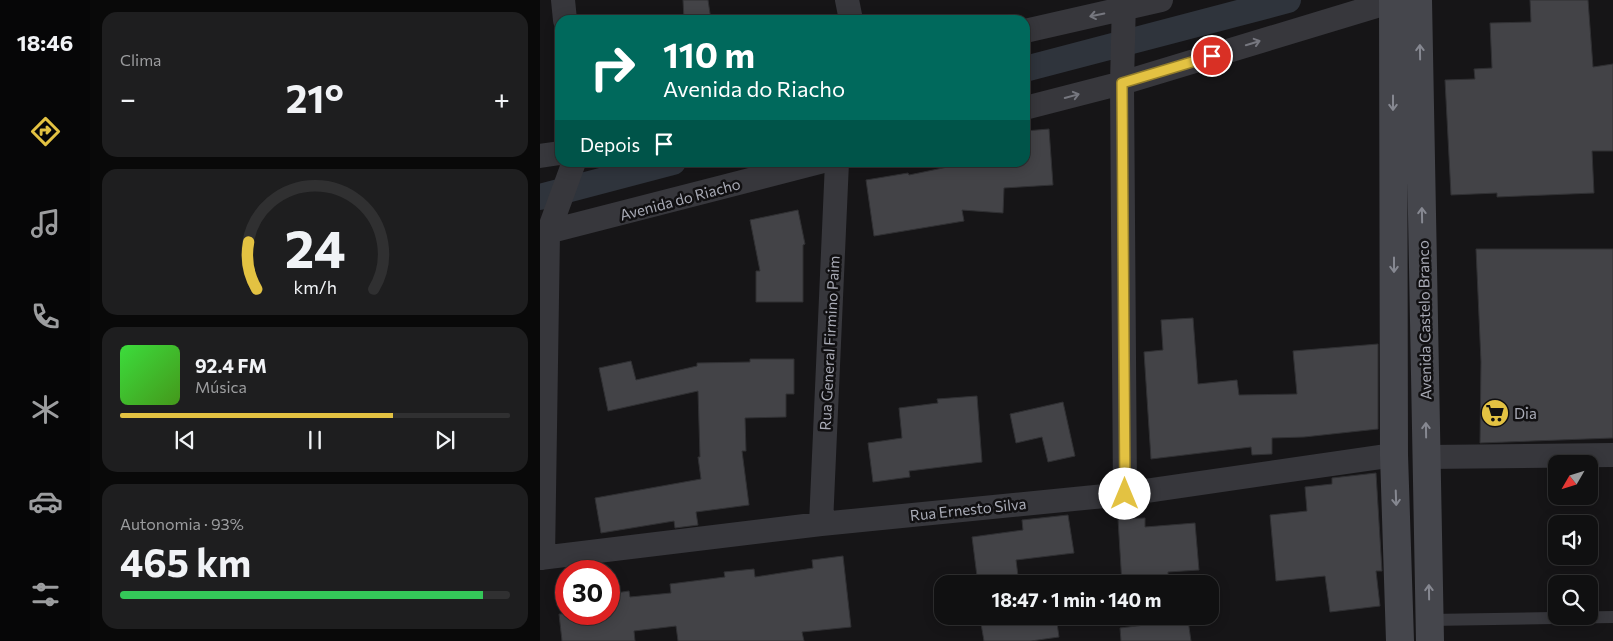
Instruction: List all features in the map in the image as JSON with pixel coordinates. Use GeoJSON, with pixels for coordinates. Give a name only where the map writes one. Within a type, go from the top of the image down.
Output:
{"type":"FeatureCollection","features":[{"type":"Feature","properties":{"kind":"main road","name":"Avenida Castelo Branco"},"geometry":{"type":"LineString","coordinates":[[1400,0],[1394,455],[1400,641]]}},
{"type":"Feature","properties":{"kind":"main road","name":"Avenida Castelo Branco"},"geometry":{"type":"LineString","coordinates":[[1400,0],[1426,457],[1430,631]]}},
{"type":"Feature","properties":{"kind":"street"},"geometry":{"type":"LineString","coordinates":[[563,0],[564,15]]}},
{"type":"Feature","properties":{"kind":"street"},"geometry":{"type":"LineString","coordinates":[[847,0],[850,15]]}},
{"type":"Feature","properties":{"kind":"street"},"geometry":{"type":"LineString","coordinates":[[1030,30],[1125,5],[1161,0]]}},
{"type":"Feature","properties":{"kind":"street"},"geometry":{"type":"LineString","coordinates":[[1030,107],[1122,83],[1400,0]]}},
{"type":"Feature","properties":{"kind":"street"},"geometry":{"type":"LineString","coordinates":[[1125,5],[1122,83],[1125,494]]}},
{"type":"Feature","properties":{"kind":"street"},"geometry":{"type":"LineString","coordinates":[[540,156],[555,154]]}},
{"type":"Feature","properties":{"kind":"street"},"geometry":{"type":"LineString","coordinates":[[541,558],[544,234],[572,167]]}},
{"type":"Feature","properties":{"kind":"street","name":"Avenida do Riacho"},"geometry":{"type":"LineString","coordinates":[[544,234],[801,167]]}},
{"type":"Feature","properties":{"kind":"street","name":"Rua General Firmino Paim"},"geometry":{"type":"LineString","coordinates":[[821,524],[837,167]]}},
{"type":"Feature","properties":{"kind":"street"},"geometry":{"type":"LineString","coordinates":[[1426,457],[1613,454]]}},
{"type":"Feature","properties":{"kind":"street","name":"Rua Ernesto Silva"},"geometry":{"type":"LineString","coordinates":[[541,558],[821,524],[1125,494],[1394,455]]}},
{"type":"Feature","properties":{"kind":"lane"},"geometry":{"type":"LineString","coordinates":[[1430,631],[1613,618]]}},
{"type":"Feature","properties":{"kind":"building"},"geometry":{"type":"Polygon","coordinates":[[[683,0],[708,0],[710,15],[684,15],[683,0]]]}},
{"type":"Feature","properties":{"kind":"building"},"geometry":{"type":"Polygon","coordinates":[[[1530,0],[1588,0],[1593,67],[1613,64],[1613,151],[1592,151],[1594,193],[1497,197],[1497,193],[1451,195],[1445,80],[1475,79],[1474,69],[1492,68],[1490,23],[1531,22],[1530,0]]]}},
{"type":"Feature","properties":{"kind":"building"},"geometry":{"type":"Polygon","coordinates":[[[1049,129],[1053,185],[1004,188],[1003,213],[962,210],[964,221],[874,236],[866,180],[908,173],[909,175],[948,167],[1030,167],[1030,131],[1049,129]]]}},
{"type":"Feature","properties":{"kind":"building"},"geometry":{"type":"Polygon","coordinates":[[[798,210],[805,244],[803,245],[803,302],[756,302],[756,271],[760,271],[750,220],[798,210]]]}},
{"type":"Feature","properties":{"kind":"building"},"geometry":{"type":"Polygon","coordinates":[[[1476,249],[1613,249],[1613,438],[1480,443],[1481,362],[1476,249]]]}},
{"type":"Feature","properties":{"kind":"building"},"geometry":{"type":"Polygon","coordinates":[[[1193,318],[1198,384],[1237,380],[1239,395],[1297,394],[1293,351],[1378,344],[1378,429],[1304,437],[1272,438],[1272,454],[1252,455],[1251,447],[1151,459],[1144,352],[1163,350],[1161,320],[1193,318]]]}},
{"type":"Feature","properties":{"kind":"building"},"geometry":{"type":"Polygon","coordinates":[[[750,359],[794,359],[794,394],[786,394],[786,417],[745,418],[746,451],[742,451],[749,505],[696,512],[698,525],[675,528],[674,521],[601,533],[595,498],[701,479],[698,457],[700,457],[698,391],[608,411],[599,368],[631,361],[636,380],[697,366],[697,363],[750,362],[750,359]]]}},
{"type":"Feature","properties":{"kind":"building"},"geometry":{"type":"Polygon","coordinates":[[[977,396],[982,462],[909,471],[910,477],[873,482],[868,443],[902,438],[899,408],[938,403],[937,399],[977,396]]]}},
{"type":"Feature","properties":{"kind":"building"},"geometry":{"type":"Polygon","coordinates":[[[1063,402],[1075,456],[1048,462],[1042,437],[1016,443],[1010,414],[1063,402]]]}},
{"type":"Feature","properties":{"kind":"building"},"geometry":{"type":"Polygon","coordinates":[[[1376,473],[1382,571],[1376,571],[1380,606],[1330,612],[1325,576],[1276,581],[1270,515],[1307,511],[1305,487],[1332,484],[1332,478],[1376,473]]]}},
{"type":"Feature","properties":{"kind":"building"},"geometry":{"type":"Polygon","coordinates":[[[1068,515],[1074,553],[1016,560],[1018,575],[977,575],[972,537],[1023,530],[1022,520],[1068,515]]]}},
{"type":"Feature","properties":{"kind":"building"},"geometry":{"type":"Polygon","coordinates":[[[1145,518],[1145,527],[1195,523],[1199,570],[1168,572],[1168,575],[1121,575],[1118,519],[1145,518]]]}},
{"type":"Feature","properties":{"kind":"building"},"geometry":{"type":"Polygon","coordinates":[[[843,556],[851,627],[802,632],[804,641],[678,641],[676,626],[634,631],[635,641],[562,641],[560,625],[620,625],[620,592],[629,591],[630,597],[671,593],[670,584],[725,577],[724,572],[754,569],[755,577],[813,568],[812,560],[843,556]]]}},
{"type":"Feature","properties":{"kind":"building"},"geometry":{"type":"Polygon","coordinates":[[[981,625],[1057,625],[1059,637],[1031,641],[984,641],[981,625]]]}},
{"type":"Feature","properties":{"kind":"building"},"geometry":{"type":"Polygon","coordinates":[[[1146,625],[1189,625],[1191,641],[1121,641],[1120,628],[1146,625]]]}},
{"type":"Feature","properties":{"kind":"waterway"},"geometry":{"type":"LineString","coordinates":[[1030,68],[1288,0]]}},
{"type":"Feature","properties":{"kind":"waterway"},"geometry":{"type":"LineString","coordinates":[[540,197],[654,167]]}},
{"type":"Feature","properties":{"kind":"place","name":"Dia"},"geometry":{"type":"Point","coordinates":[1495,413]}},
{"type":"Feature","properties":{"kind":"route"},"geometry":{"type":"LineString","coordinates":[[1125,494],[1122,83],[1212,56]]}}]}
